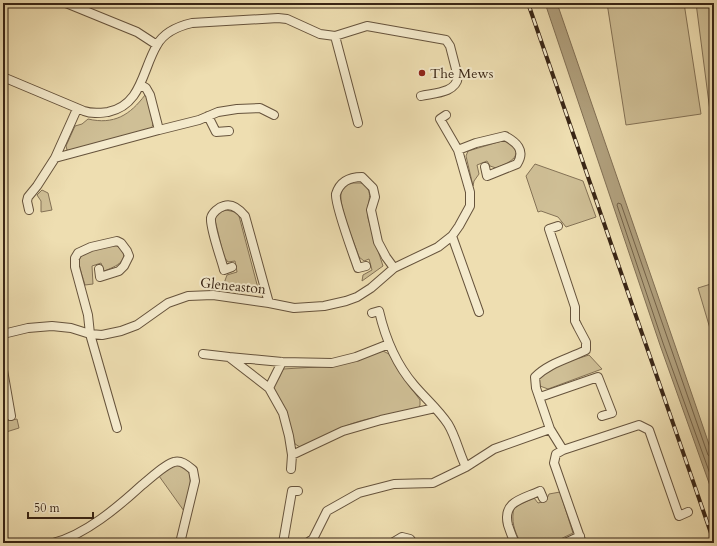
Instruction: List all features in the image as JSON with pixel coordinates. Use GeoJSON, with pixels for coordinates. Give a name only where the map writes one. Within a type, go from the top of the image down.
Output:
{"type":"FeatureCollection","features":[{"type":"Feature","properties":{"kind":"street"},"geometry":{"type":"LineString","coordinates":[[66,3],[84,6],[137,32],[157,45]]}},
{"type":"Feature","properties":{"kind":"street"},"geometry":{"type":"LineString","coordinates":[[3,77],[77,109],[90,114],[98,114],[116,110],[123,107],[131,100],[140,85],[157,45],[167,34],[179,26],[192,23],[278,18],[287,19],[320,34],[335,36],[367,26],[446,40],[450,46],[458,77],[457,82],[452,89],[421,96]]}},
{"type":"Feature","properties":{"kind":"street"},"geometry":{"type":"LineString","coordinates":[[335,36],[358,123]]}},
{"type":"Feature","properties":{"kind":"street"},"geometry":{"type":"LineString","coordinates":[[140,85],[146,88],[150,95],[159,130]]}},
{"type":"Feature","properties":{"kind":"street"},"geometry":{"type":"LineString","coordinates":[[56,158],[200,120],[218,112],[260,108],[274,115]]}},
{"type":"Feature","properties":{"kind":"street"},"geometry":{"type":"LineString","coordinates":[[29,210],[27,200],[28,197],[38,186],[56,158],[77,109]]}},
{"type":"Feature","properties":{"kind":"street"},"geometry":{"type":"LineString","coordinates":[[446,115],[440,119],[458,150],[470,192],[470,206],[452,236],[479,312]]}},
{"type":"Feature","properties":{"kind":"street"},"geometry":{"type":"LineString","coordinates":[[208,116],[216,132],[229,130]]}},
{"type":"Feature","properties":{"kind":"street"},"geometry":{"type":"LineString","coordinates":[[458,150],[476,143],[504,136],[515,141],[520,150],[517,164],[487,176],[484,167]]}},
{"type":"Feature","properties":{"kind":"street"},"geometry":{"type":"LineString","coordinates":[[366,266],[358,268],[337,206],[336,195],[340,186],[347,179],[355,177],[362,178],[373,188],[375,197],[371,210],[378,242],[394,268]]}},
{"type":"Feature","properties":{"kind":"street"},"geometry":{"type":"LineString","coordinates":[[232,268],[224,270],[211,217],[215,211],[223,206],[229,205],[239,209],[245,216],[269,303]]}},
{"type":"Feature","properties":{"kind":"street"},"geometry":{"type":"LineString","coordinates":[[558,226],[549,229],[575,307],[578,327],[586,342],[586,350],[554,363],[535,377],[536,388],[550,429],[563,450]]}},
{"type":"Feature","properties":{"kind":"street","name":"Gleneaston"},"geometry":{"type":"LineString","coordinates":[[3,334],[28,328],[52,326],[71,328],[90,334],[102,335],[121,331],[137,325],[168,303],[188,296],[213,295],[294,308],[324,306],[357,297],[371,288],[394,268],[438,247],[452,236]]}},
{"type":"Feature","properties":{"kind":"street"},"geometry":{"type":"LineString","coordinates":[[98,269],[100,277],[119,271],[124,266],[128,256],[128,251],[121,243],[117,242],[91,247],[78,253],[75,258],[88,315],[90,334],[117,428]]}},
{"type":"Feature","properties":{"kind":"street"},"geometry":{"type":"LineString","coordinates":[[372,313],[379,311],[389,344],[402,370],[448,424],[466,466]]}},
{"type":"Feature","properties":{"kind":"street"},"geometry":{"type":"LineString","coordinates":[[203,354],[229,358],[282,362],[332,363],[356,357],[389,344]]}},
{"type":"Feature","properties":{"kind":"street"},"geometry":{"type":"LineString","coordinates":[[229,358],[269,388],[283,413],[292,455],[291,469]]}},
{"type":"Feature","properties":{"kind":"street"},"geometry":{"type":"LineString","coordinates":[[269,388],[282,362]]}},
{"type":"Feature","properties":{"kind":"street"},"geometry":{"type":"LineString","coordinates":[[3,370],[11,416]]}},
{"type":"Feature","properties":{"kind":"street"},"geometry":{"type":"LineString","coordinates":[[540,397],[598,377],[612,413],[602,416]]}},
{"type":"Feature","properties":{"kind":"street"},"geometry":{"type":"LineString","coordinates":[[292,455],[344,431],[381,420],[435,408]]}},
{"type":"Feature","properties":{"kind":"street"},"geometry":{"type":"LineString","coordinates":[[565,543],[581,540],[554,463],[556,454],[563,450],[639,424],[649,430],[679,516],[688,512]]}},
{"type":"Feature","properties":{"kind":"street"},"geometry":{"type":"LineString","coordinates":[[313,542],[327,511],[359,493],[394,484],[433,483],[466,466],[494,449],[550,429]]}},
{"type":"Feature","properties":{"kind":"street"},"geometry":{"type":"LineString","coordinates":[[53,543],[68,538],[90,526],[116,507],[159,471],[174,462],[184,463],[193,470],[195,481],[180,543]]}},
{"type":"Feature","properties":{"kind":"street"},"geometry":{"type":"LineString","coordinates":[[283,543],[292,491],[298,491]]}},
{"type":"Feature","properties":{"kind":"street"},"geometry":{"type":"LineString","coordinates":[[515,543],[512,538],[507,519],[507,510],[513,504],[540,491],[543,498]]}},
{"type":"Feature","properties":{"kind":"street"},"geometry":{"type":"LineString","coordinates":[[392,543],[402,537],[410,539],[413,543]]}},
{"type":"Feature","properties":{"kind":"shaded area"},"geometry":{"type":"Polygon","coordinates":[[[607,3],[684,3],[701,114],[626,125],[607,3]]]}},
{"type":"Feature","properties":{"kind":"shaded area"},"geometry":{"type":"Polygon","coordinates":[[[696,3],[714,3],[714,118],[711,119],[696,3]]]}},
{"type":"Feature","properties":{"kind":"shaded area"},"geometry":{"type":"Polygon","coordinates":[[[147,94],[153,124],[149,130],[71,151],[67,150],[66,146],[75,126],[82,124],[88,119],[106,121],[121,117],[133,108],[147,94]]]}},
{"type":"Feature","properties":{"kind":"shaded area"},"geometry":{"type":"Polygon","coordinates":[[[502,141],[507,141],[513,146],[516,154],[514,158],[496,168],[490,166],[487,161],[477,165],[479,174],[474,181],[473,186],[466,156],[468,151],[502,141]]]}},
{"type":"Feature","properties":{"kind":"shaded area"},"geometry":{"type":"Polygon","coordinates":[[[535,164],[583,181],[596,217],[566,227],[558,217],[541,211],[538,212],[526,176],[535,164]]]}},
{"type":"Feature","properties":{"kind":"shaded area"},"geometry":{"type":"Polygon","coordinates":[[[349,183],[363,183],[369,191],[370,195],[367,213],[383,266],[362,281],[363,275],[372,270],[369,259],[364,261],[359,257],[344,216],[341,193],[349,183]]]}},
{"type":"Feature","properties":{"kind":"shaded area"},"geometry":{"type":"Polygon","coordinates":[[[42,190],[48,193],[52,210],[41,212],[41,201],[37,195],[42,190]]]}},
{"type":"Feature","properties":{"kind":"shaded area"},"geometry":{"type":"Polygon","coordinates":[[[226,210],[235,212],[239,216],[259,292],[223,286],[227,275],[237,272],[235,261],[228,262],[224,257],[215,220],[217,213],[226,210]]]}},
{"type":"Feature","properties":{"kind":"shaded area"},"geometry":{"type":"Polygon","coordinates":[[[117,246],[122,251],[124,255],[121,262],[104,271],[101,263],[92,266],[93,284],[85,285],[79,266],[82,255],[91,250],[117,246]]]}},
{"type":"Feature","properties":{"kind":"shaded area"},"geometry":{"type":"Polygon","coordinates":[[[714,283],[714,342],[698,288],[714,283]]]}},
{"type":"Feature","properties":{"kind":"shaded area"},"geometry":{"type":"Polygon","coordinates":[[[383,351],[389,354],[400,373],[420,400],[418,410],[380,416],[361,421],[338,429],[304,446],[300,447],[295,444],[286,413],[273,390],[273,385],[279,378],[283,369],[333,366],[383,351]]]}},
{"type":"Feature","properties":{"kind":"shaded area"},"geometry":{"type":"Polygon","coordinates":[[[589,355],[602,369],[548,389],[540,386],[538,377],[557,365],[589,355]]]}},
{"type":"Feature","properties":{"kind":"shaded area"},"geometry":{"type":"Polygon","coordinates":[[[3,401],[6,421],[17,419],[19,428],[3,433],[3,401]]]}},
{"type":"Feature","properties":{"kind":"shaded area"},"geometry":{"type":"Polygon","coordinates":[[[178,465],[186,469],[190,478],[184,511],[159,476],[170,467],[178,465]]]}},
{"type":"Feature","properties":{"kind":"shaded area"},"geometry":{"type":"Polygon","coordinates":[[[560,492],[573,533],[552,543],[521,543],[514,526],[514,507],[534,498],[538,503],[546,501],[549,494],[560,492]]]}},
{"type":"Feature","properties":{"kind":"water"},"geometry":{"type":"Polygon","coordinates":[[[545,3],[557,3],[699,415],[714,459],[714,497],[660,345],[545,3]]]}},
{"type":"Feature","properties":{"kind":"railway"},"geometry":{"type":"LineString","coordinates":[[528,3],[714,542]]}},
{"type":"Feature","properties":{"kind":"place","name":"The Mews"},"geometry":{"type":"Point","coordinates":[422,73]}}]}
